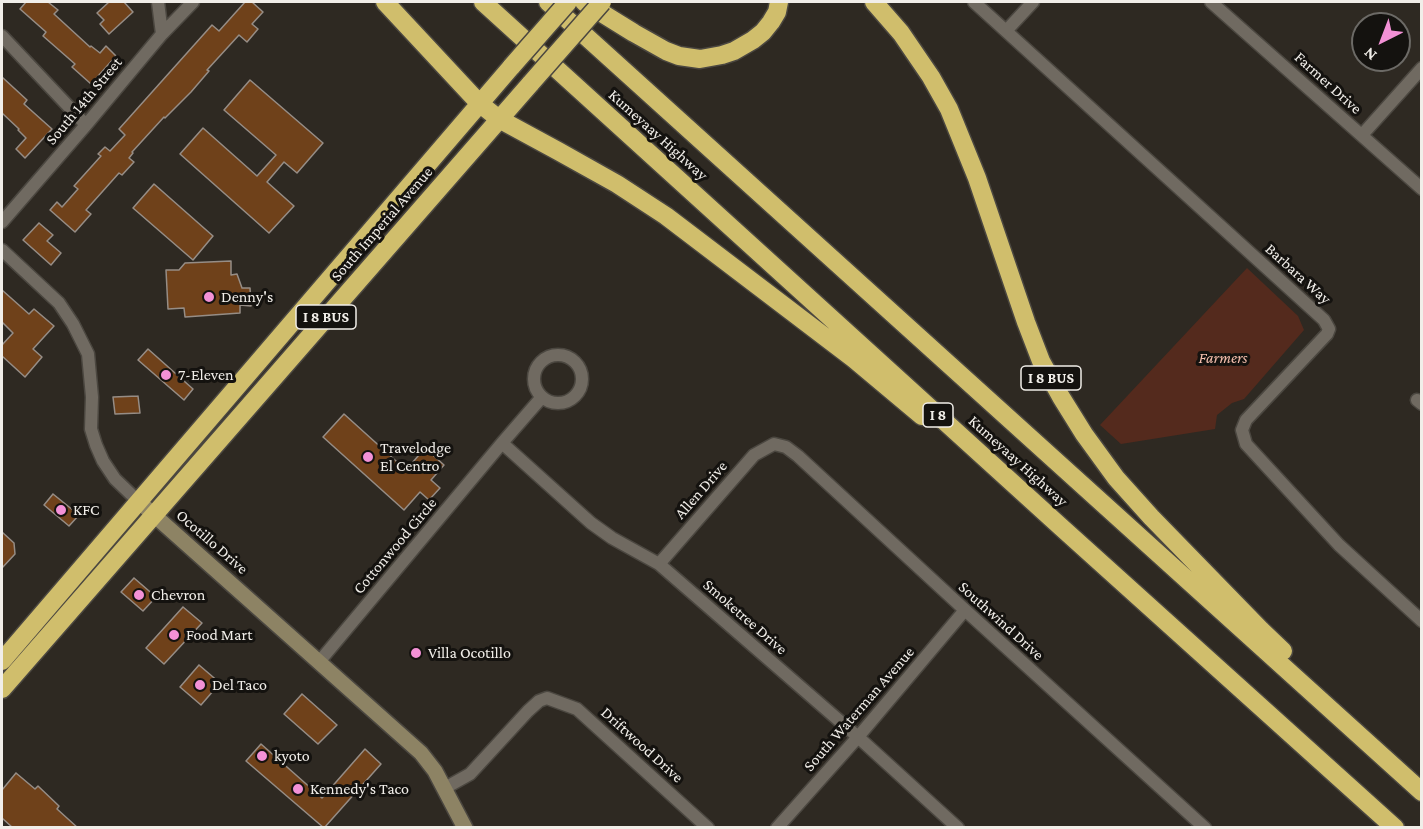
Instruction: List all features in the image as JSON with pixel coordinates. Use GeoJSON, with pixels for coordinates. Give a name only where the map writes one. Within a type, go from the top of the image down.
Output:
{"type":"FeatureCollection","features":[{"type":"Feature","properties":{"kind":"highway"},"geometry":{"type":"LineString","coordinates":[[384,2],[479,103],[499,119],[617,184],[687,231],[854,359],[1021,502],[1061,527]]}},
{"type":"Feature","properties":{"kind":"highway","name":"Kumeyaay Highway"},"geometry":{"type":"LineString","coordinates":[[483,2],[1395,828]]}},
{"type":"Feature","properties":{"kind":"highway","name":"Kumeyaay Highway"},"geometry":{"type":"LineString","coordinates":[[548,2],[1422,792]]}},
{"type":"Feature","properties":{"kind":"highway","name":"South Imperial Avenue"},"geometry":{"type":"LineString","coordinates":[[2,661],[568,2]]}},
{"type":"Feature","properties":{"kind":"highway"},"geometry":{"type":"LineString","coordinates":[[584,2],[666,51],[679,56],[700,59],[734,51],[753,40],[771,22],[777,12],[779,2]]}},
{"type":"Feature","properties":{"kind":"highway","name":"South Imperial Avenue"},"geometry":{"type":"LineString","coordinates":[[2,688],[602,2]]}},
{"type":"Feature","properties":{"kind":"highway","name":"I 8 BUS"},"geometry":{"type":"LineString","coordinates":[[874,2],[901,33],[949,109],[977,178],[1041,361],[1084,434],[1116,478],[1151,517],[1297,664],[1317,698]]}},
{"type":"Feature","properties":{"kind":"street"},"geometry":{"type":"LineString","coordinates":[[158,2],[162,34]]}},
{"type":"Feature","properties":{"kind":"street","name":"South 14th Street"},"geometry":{"type":"LineString","coordinates":[[2,222],[162,34],[193,2]]}},
{"type":"Feature","properties":{"kind":"street","name":"Barbara Way"},"geometry":{"type":"LineString","coordinates":[[974,2],[1324,320],[1329,329],[1327,334],[1246,420],[1242,430],[1246,444],[1339,545],[1422,621]]}},
{"type":"Feature","properties":{"kind":"street"},"geometry":{"type":"LineString","coordinates":[[1006,31],[1033,2]]}},
{"type":"Feature","properties":{"kind":"street","name":"Farmer Drive"},"geometry":{"type":"LineString","coordinates":[[1211,2],[1422,189]]}},
{"type":"Feature","properties":{"kind":"street"},"geometry":{"type":"LineString","coordinates":[[2,36],[86,125]]}},
{"type":"Feature","properties":{"kind":"street"},"geometry":{"type":"LineString","coordinates":[[1362,135],[1422,68]]}},
{"type":"Feature","properties":{"kind":"street","name":"Ocotillo Drive"},"geometry":{"type":"LineString","coordinates":[[2,250],[59,303],[88,354],[92,397],[91,429],[103,462],[115,479],[421,753],[445,788],[465,828]]}},
{"type":"Feature","properties":{"kind":"street"},"geometry":{"type":"LineString","coordinates":[[552,355],[561,355],[575,361],[582,376],[579,392],[573,398],[561,403],[552,403],[542,397],[534,384],[534,375],[539,364],[552,355]]}},
{"type":"Feature","properties":{"kind":"street","name":"Cottonwood Circle"},"geometry":{"type":"LineString","coordinates":[[319,662],[542,397]]}},
{"type":"Feature","properties":{"kind":"street","name":"Smoketree Drive"},"geometry":{"type":"LineString","coordinates":[[502,443],[591,523],[612,538],[659,564],[858,737],[958,828]]}},
{"type":"Feature","properties":{"kind":"street","name":"Allen Drive"},"geometry":{"type":"LineString","coordinates":[[659,564],[754,455],[774,444]]}},
{"type":"Feature","properties":{"kind":"street","name":"Southwind Drive"},"geometry":{"type":"LineString","coordinates":[[774,444],[786,447],[798,456],[1205,828]]}},
{"type":"Feature","properties":{"kind":"street","name":"South Waterman Avenue"},"geometry":{"type":"LineString","coordinates":[[777,828],[858,737],[965,610]]}},
{"type":"Feature","properties":{"kind":"street","name":"Driftwood Drive"},"geometry":{"type":"LineString","coordinates":[[445,788],[470,774],[528,711],[539,701],[548,698],[576,709],[708,828]]}},
{"type":"Feature","properties":{"kind":"green space","name":"Farmers"},"geometry":{"type":"Polygon","coordinates":[[[1247,268],[1298,316],[1304,330],[1244,399],[1232,403],[1217,415],[1215,429],[1121,444],[1100,425],[1247,268]]]}},
{"type":"Feature","properties":{"kind":"building"},"geometry":{"type":"Polygon","coordinates":[[[26,2],[48,2],[58,10],[54,14],[90,47],[100,53],[106,46],[116,56],[91,84],[72,67],[75,64],[43,36],[46,32],[20,9],[26,2]]]}},
{"type":"Feature","properties":{"kind":"building"},"geometry":{"type":"Polygon","coordinates":[[[109,2],[124,2],[133,12],[109,34],[100,24],[104,20],[97,13],[109,2]]]}},
{"type":"Feature","properties":{"kind":"building"},"geometry":{"type":"Polygon","coordinates":[[[245,2],[252,2],[263,12],[252,24],[258,29],[247,42],[239,35],[207,70],[209,71],[191,92],[132,152],[129,158],[134,162],[122,175],[119,173],[86,210],[91,214],[75,232],[50,210],[57,202],[62,207],[78,189],[74,186],[101,156],[98,154],[105,147],[110,151],[125,135],[119,129],[212,25],[219,31],[245,2]]]}},
{"type":"Feature","properties":{"kind":"building"},"geometry":{"type":"Polygon","coordinates":[[[2,77],[27,100],[24,104],[52,129],[25,158],[16,149],[26,138],[2,113],[2,77]]]}},
{"type":"Feature","properties":{"kind":"building"},"geometry":{"type":"Polygon","coordinates":[[[250,80],[323,143],[297,173],[284,162],[267,182],[294,206],[269,233],[180,154],[203,128],[257,176],[276,155],[224,110],[250,80]]]}},
{"type":"Feature","properties":{"kind":"building"},"geometry":{"type":"Polygon","coordinates":[[[154,184],[213,236],[193,260],[133,208],[154,184]]]}},
{"type":"Feature","properties":{"kind":"building"},"geometry":{"type":"Polygon","coordinates":[[[39,223],[53,235],[47,241],[61,253],[51,265],[23,240],[39,223]]]}},
{"type":"Feature","properties":{"kind":"building","name":"Denny's"},"geometry":{"type":"Polygon","coordinates":[[[231,261],[231,275],[237,274],[242,288],[250,288],[251,306],[240,305],[240,313],[185,317],[184,308],[168,309],[166,270],[179,270],[185,263],[231,261]]]}},
{"type":"Feature","properties":{"kind":"building"},"geometry":{"type":"Polygon","coordinates":[[[2,290],[29,314],[34,309],[54,326],[33,349],[42,357],[25,377],[2,356],[2,345],[13,333],[2,322],[2,290]]]}},
{"type":"Feature","properties":{"kind":"building","name":"7-Eleven"},"geometry":{"type":"Polygon","coordinates":[[[148,349],[193,389],[184,400],[138,360],[148,349]]]}},
{"type":"Feature","properties":{"kind":"building"},"geometry":{"type":"Polygon","coordinates":[[[138,396],[140,413],[115,414],[113,397],[138,396]]]}},
{"type":"Feature","properties":{"kind":"building","name":"Travelodge El Centro"},"geometry":{"type":"Polygon","coordinates":[[[344,414],[406,470],[425,448],[444,465],[431,480],[440,488],[429,500],[420,492],[404,510],[323,437],[344,414]]]}},
{"type":"Feature","properties":{"kind":"building","name":"KFC"},"geometry":{"type":"Polygon","coordinates":[[[53,494],[79,515],[69,526],[44,505],[53,494]]]}},
{"type":"Feature","properties":{"kind":"building"},"geometry":{"type":"Polygon","coordinates":[[[2,532],[14,543],[15,554],[2,568],[2,532]]]}},
{"type":"Feature","properties":{"kind":"building"},"geometry":{"type":"Polygon","coordinates":[[[134,578],[156,597],[143,611],[121,592],[134,578]]]}},
{"type":"Feature","properties":{"kind":"building","name":"Food Mart"},"geometry":{"type":"Polygon","coordinates":[[[183,607],[202,623],[164,664],[146,648],[183,607]]]}},
{"type":"Feature","properties":{"kind":"building","name":"Del Taco"},"geometry":{"type":"Polygon","coordinates":[[[199,665],[220,683],[201,705],[180,687],[199,665]]]}},
{"type":"Feature","properties":{"kind":"building"},"geometry":{"type":"Polygon","coordinates":[[[302,694],[337,725],[318,744],[284,714],[302,694]]]}},
{"type":"Feature","properties":{"kind":"building"},"geometry":{"type":"Polygon","coordinates":[[[261,744],[322,798],[365,749],[381,764],[324,828],[246,761],[261,744]]]}},
{"type":"Feature","properties":{"kind":"building"},"geometry":{"type":"Polygon","coordinates":[[[16,773],[35,789],[38,786],[59,806],[57,809],[78,828],[13,828],[2,818],[2,790],[16,773]]]}},
{"type":"Feature","properties":{"kind":"place","name":"Denny's"},"geometry":{"type":"Point","coordinates":[209,297]}},
{"type":"Feature","properties":{"kind":"place","name":"7-Eleven"},"geometry":{"type":"Point","coordinates":[166,375]}},
{"type":"Feature","properties":{"kind":"place","name":"Travelodge El Centro"},"geometry":{"type":"Point","coordinates":[368,457]}},
{"type":"Feature","properties":{"kind":"place","name":"KFC"},"geometry":{"type":"Point","coordinates":[61,510]}},
{"type":"Feature","properties":{"kind":"place","name":"Chevron"},"geometry":{"type":"Point","coordinates":[139,595]}},
{"type":"Feature","properties":{"kind":"place","name":"Food Mart"},"geometry":{"type":"Point","coordinates":[174,635]}},
{"type":"Feature","properties":{"kind":"place","name":"Villa Ocotillo"},"geometry":{"type":"Point","coordinates":[416,653]}},
{"type":"Feature","properties":{"kind":"place","name":"Del Taco"},"geometry":{"type":"Point","coordinates":[200,685]}},
{"type":"Feature","properties":{"kind":"place","name":"kyoto"},"geometry":{"type":"Point","coordinates":[262,756]}},
{"type":"Feature","properties":{"kind":"place","name":"Kennedy's Taco"},"geometry":{"type":"Point","coordinates":[298,789]}}]}
